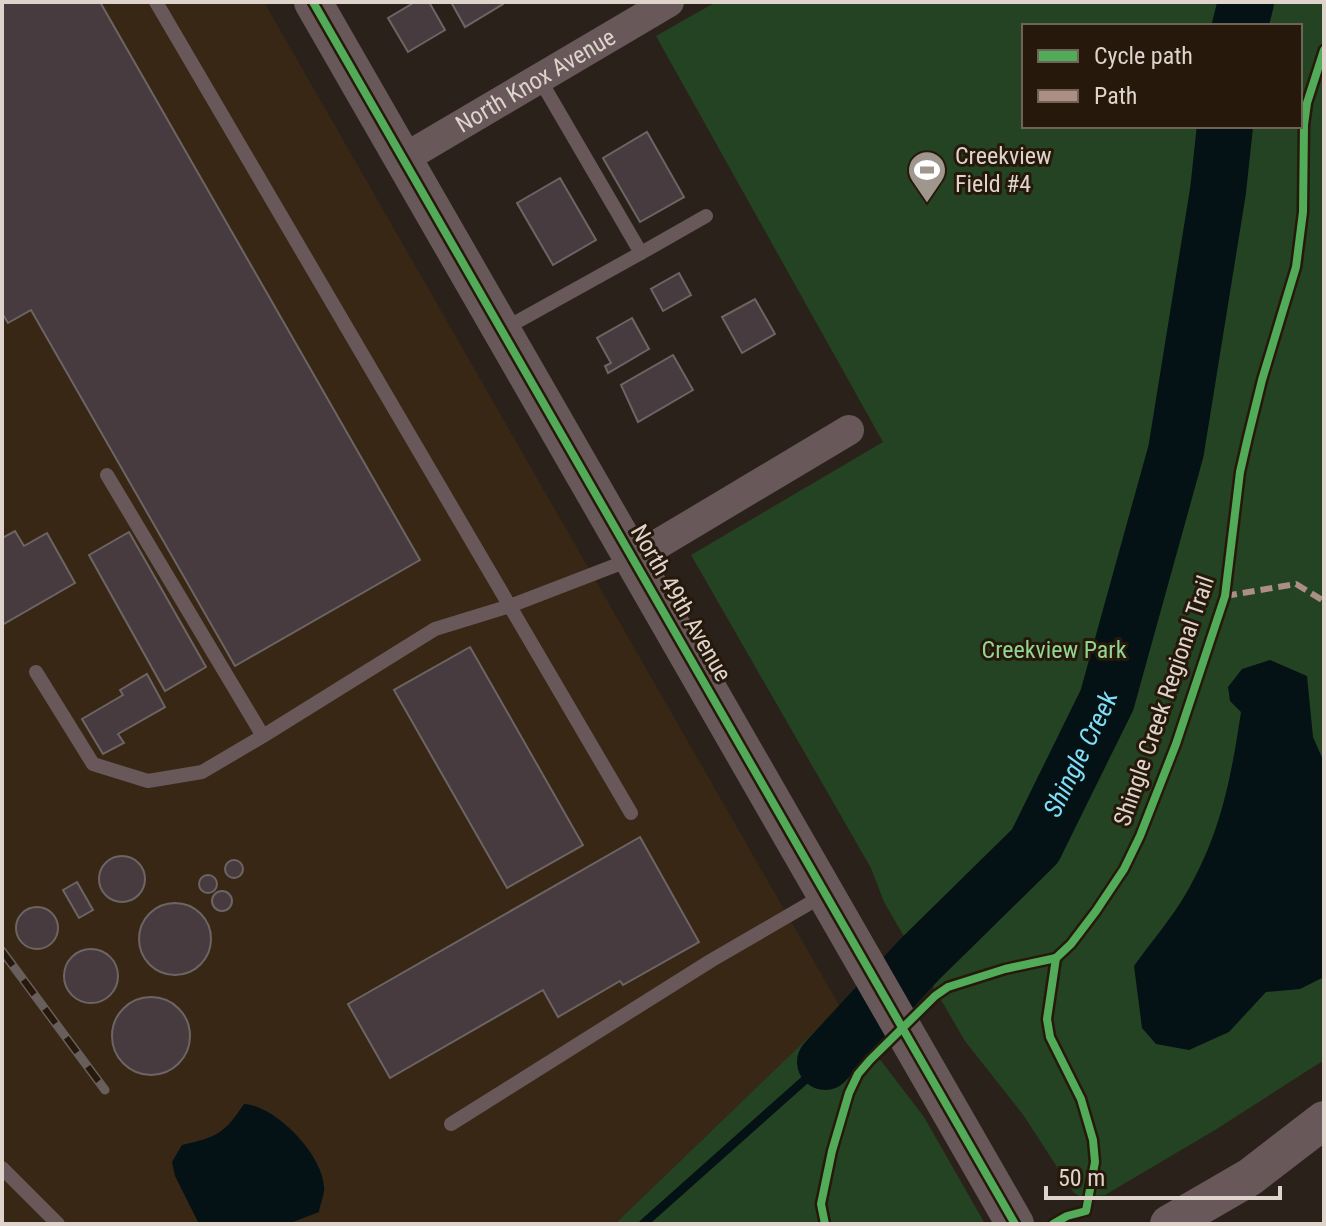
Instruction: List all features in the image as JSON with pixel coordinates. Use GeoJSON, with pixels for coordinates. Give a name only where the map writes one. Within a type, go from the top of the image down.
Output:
{"type":"FeatureCollection","features":[{"type":"Feature","properties":{"kind":"street","name":"North 49th Avenue"},"geometry":{"type":"LineString","coordinates":[[313,2],[1015,1224]]}},
{"type":"Feature","properties":{"kind":"street","name":"North Knox Avenue"},"geometry":{"type":"LineString","coordinates":[[403,159],[669,2]]}},
{"type":"Feature","properties":{"kind":"street"},"geometry":{"type":"LineString","coordinates":[[633,559],[849,430]]}},
{"type":"Feature","properties":{"kind":"street"},"geometry":{"type":"LineString","coordinates":[[1169,1224],[1250,1177],[1324,1120]]}},
{"type":"Feature","properties":{"kind":"lane"},"geometry":{"type":"LineString","coordinates":[[156,2],[631,813]]}},
{"type":"Feature","properties":{"kind":"lane"},"geometry":{"type":"LineString","coordinates":[[539,78],[641,253]]}},
{"type":"Feature","properties":{"kind":"lane"},"geometry":{"type":"LineString","coordinates":[[502,330],[706,216]]}},
{"type":"Feature","properties":{"kind":"lane"},"geometry":{"type":"LineString","coordinates":[[107,475],[263,736]]}},
{"type":"Feature","properties":{"kind":"lane"},"geometry":{"type":"LineString","coordinates":[[36,672],[93,764],[148,781],[202,772],[435,629],[510,606],[633,559]]}},
{"type":"Feature","properties":{"kind":"lane"},"geometry":{"type":"LineString","coordinates":[[451,1124],[712,960],[824,895]]}},
{"type":"Feature","properties":{"kind":"lane"},"geometry":{"type":"LineString","coordinates":[[2,1168],[58,1224]]}},
{"type":"Feature","properties":{"kind":"shaded area"},"geometry":{"type":"Polygon","coordinates":[[[2,2],[264,2],[840,1007],[615,1224],[2,1224],[2,2]]]}},
{"type":"Feature","properties":{"kind":"shaded area"},"geometry":{"type":"Polygon","coordinates":[[[1270,660],[1307,676],[1313,737],[1324,762],[1324,977],[1300,989],[1266,992],[1229,1032],[1189,1050],[1156,1044],[1142,1028],[1134,966],[1188,890],[1217,826],[1229,782],[1241,712],[1230,701],[1228,687],[1242,669],[1270,660]]]}},
{"type":"Feature","properties":{"kind":"shaded area"},"geometry":{"type":"Polygon","coordinates":[[[244,1104],[283,1122],[306,1147],[322,1174],[324,1190],[319,1212],[288,1224],[199,1224],[175,1176],[172,1162],[182,1145],[219,1133],[244,1104]]]}},
{"type":"Feature","properties":{"kind":"green space","name":"Creekview Park"},"geometry":{"type":"Polygon","coordinates":[[[716,2],[1324,2],[1324,1060],[1105,1195],[1081,1197],[1074,1193],[1024,1116],[965,1041],[884,902],[871,868],[691,555],[883,442],[656,36],[716,2]]]}},
{"type":"Feature","properties":{"kind":"green space"},"geometry":{"type":"Polygon","coordinates":[[[840,1007],[924,1117],[985,1224],[615,1224],[840,1007]]]}},
{"type":"Feature","properties":{"kind":"building"},"geometry":{"type":"Polygon","coordinates":[[[2,2],[100,2],[420,560],[235,666],[31,310],[8,323],[2,313],[2,2]]]}},
{"type":"Feature","properties":{"kind":"building"},"geometry":{"type":"Polygon","coordinates":[[[415,2],[429,2],[445,30],[408,52],[388,18],[415,2]]]}},
{"type":"Feature","properties":{"kind":"building"},"geometry":{"type":"Polygon","coordinates":[[[451,2],[502,2],[503,4],[465,27],[451,2]]]}},
{"type":"Feature","properties":{"kind":"building"},"geometry":{"type":"Polygon","coordinates":[[[647,132],[684,197],[640,222],[603,158],[647,132]]]}},
{"type":"Feature","properties":{"kind":"building"},"geometry":{"type":"Polygon","coordinates":[[[560,178],[596,240],[553,265],[517,203],[560,178]]]}},
{"type":"Feature","properties":{"kind":"building"},"geometry":{"type":"Polygon","coordinates":[[[679,273],[691,295],[663,311],[651,289],[679,273]]]}},
{"type":"Feature","properties":{"kind":"building"},"geometry":{"type":"Polygon","coordinates":[[[755,299],[775,334],[742,353],[722,317],[755,299]]]}},
{"type":"Feature","properties":{"kind":"building"},"geometry":{"type":"Polygon","coordinates":[[[632,318],[649,349],[608,373],[605,366],[611,363],[597,338],[632,318]]]}},
{"type":"Feature","properties":{"kind":"building"},"geometry":{"type":"Polygon","coordinates":[[[673,355],[693,390],[638,422],[621,385],[673,355]]]}},
{"type":"Feature","properties":{"kind":"building"},"geometry":{"type":"Polygon","coordinates":[[[15,531],[24,546],[47,533],[75,583],[2,625],[2,538],[15,531]]]}},
{"type":"Feature","properties":{"kind":"building"},"geometry":{"type":"Polygon","coordinates":[[[129,532],[206,667],[165,691],[89,555],[129,532]]]}},
{"type":"Feature","properties":{"kind":"building"},"geometry":{"type":"Polygon","coordinates":[[[470,647],[583,845],[507,888],[394,690],[470,647]]]}},
{"type":"Feature","properties":{"kind":"building"},"geometry":{"type":"Polygon","coordinates":[[[147,674],[165,707],[118,734],[124,743],[103,754],[82,719],[123,695],[120,690],[147,674]]]}},
{"type":"Feature","properties":{"kind":"building"},"geometry":{"type":"Polygon","coordinates":[[[640,837],[699,942],[623,985],[620,981],[558,1017],[543,990],[390,1078],[348,1004],[640,837]]]}},
{"type":"Feature","properties":{"kind":"building"},"geometry":{"type":"Polygon","coordinates":[[[122,856],[131,857],[138,863],[144,870],[144,888],[138,895],[131,901],[122,902],[113,901],[106,895],[100,888],[99,879],[100,870],[106,863],[113,857],[122,856]]]}},
{"type":"Feature","properties":{"kind":"building"},"geometry":{"type":"Polygon","coordinates":[[[234,860],[243,869],[234,878],[225,869],[234,860]]]}},
{"type":"Feature","properties":{"kind":"building"},"geometry":{"type":"Polygon","coordinates":[[[208,875],[217,884],[208,893],[199,884],[208,875]]]}},
{"type":"Feature","properties":{"kind":"building"},"geometry":{"type":"Polygon","coordinates":[[[77,882],[93,910],[79,918],[63,890],[77,882]]]}},
{"type":"Feature","properties":{"kind":"building"},"geometry":{"type":"Polygon","coordinates":[[[222,891],[229,894],[232,901],[229,908],[222,911],[215,908],[212,901],[215,894],[222,891]]]}},
{"type":"Feature","properties":{"kind":"building"},"geometry":{"type":"Polygon","coordinates":[[[175,903],[195,909],[205,919],[211,939],[205,959],[195,969],[175,975],[155,969],[145,959],[139,939],[145,919],[155,909],[175,903]]]}},
{"type":"Feature","properties":{"kind":"building"},"geometry":{"type":"Polygon","coordinates":[[[37,907],[52,913],[58,928],[52,943],[37,949],[22,943],[16,928],[22,913],[37,907]]]}},
{"type":"Feature","properties":{"kind":"building"},"geometry":{"type":"Polygon","coordinates":[[[91,949],[110,957],[118,976],[110,995],[91,1003],[72,995],[64,976],[72,957],[91,949]]]}},
{"type":"Feature","properties":{"kind":"building"},"geometry":{"type":"Polygon","coordinates":[[[151,997],[166,1000],[178,1009],[187,1021],[190,1036],[187,1051],[178,1063],[166,1072],[151,1075],[136,1072],[124,1063],[115,1051],[112,1036],[115,1021],[124,1009],[136,1000],[151,997]]]}},
{"type":"Feature","properties":{"kind":"waterway","name":"Shingle Creek"},"geometry":{"type":"LineString","coordinates":[[1240,24],[1246,2]]}},
{"type":"Feature","properties":{"kind":"waterway","name":"Shingle Creek"},"geometry":{"type":"LineString","coordinates":[[825,1062],[919,960],[1035,846],[1107,700],[1176,451],[1218,191],[1225,128]]}},
{"type":"Feature","properties":{"kind":"waterway","name":"Shingle Creek"},"geometry":{"type":"LineString","coordinates":[[643,1224],[825,1062]]}},
{"type":"Feature","properties":{"kind":"railway"},"geometry":{"type":"LineString","coordinates":[[2,951],[105,1090]]}},
{"type":"Feature","properties":{"kind":"marked path"},"geometry":{"type":"LineString","coordinates":[[1225,596],[1296,584],[1324,601]]}},
{"type":"Feature","properties":{"kind":"cycle path"},"geometry":{"type":"LineString","coordinates":[[313,2],[1015,1224]]}},
{"type":"Feature","properties":{"kind":"cycle path","name":"Shingle Creek Regional Trail"},"geometry":{"type":"LineString","coordinates":[[825,1224],[821,1204],[832,1151],[849,1093],[858,1074],[935,996],[948,987],[1005,969],[1056,958],[1096,911],[1124,869],[1140,836],[1176,744],[1225,596],[1240,472],[1262,380],[1296,267],[1303,212],[1304,125],[1307,103],[1324,50]]}},
{"type":"Feature","properties":{"kind":"cycle path"},"geometry":{"type":"LineString","coordinates":[[1053,1224],[1086,1211],[1095,1162],[1093,1140],[1081,1099],[1050,1037],[1047,1019],[1056,958]]}},
{"type":"Feature","properties":{"kind":"place","name":"Creekview Field #4"},"geometry":{"type":"Point","coordinates":[927,204]}}]}
